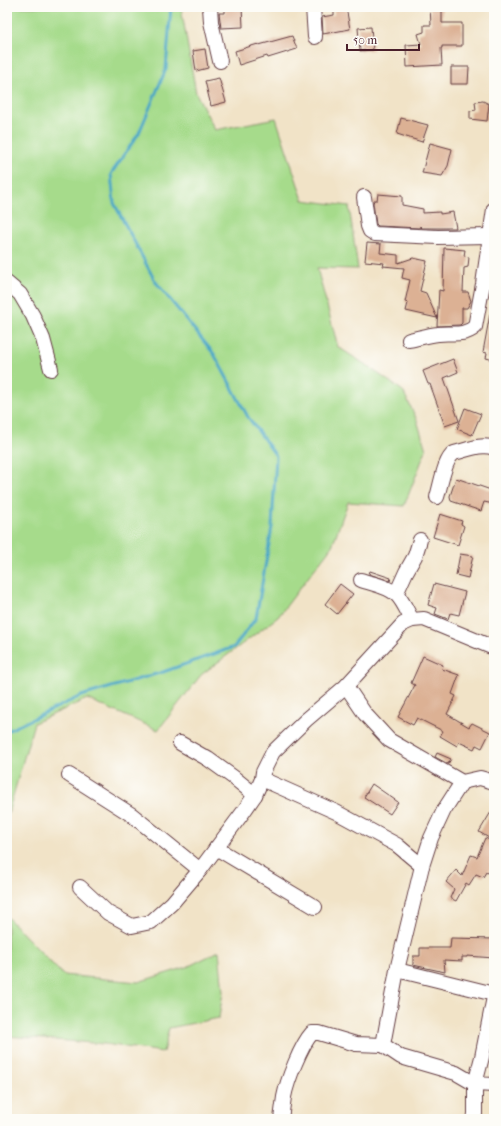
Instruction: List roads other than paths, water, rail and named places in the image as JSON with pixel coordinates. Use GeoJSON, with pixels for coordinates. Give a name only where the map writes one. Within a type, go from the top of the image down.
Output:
{"type":"FeatureCollection","features":[{"type":"Feature","properties":{"kind":"street"},"geometry":{"type":"LineString","coordinates":[[210,7],[210,22],[220,61]]}},
{"type":"Feature","properties":{"kind":"street"},"geometry":{"type":"LineString","coordinates":[[312,7],[315,37]]}},
{"type":"Feature","properties":{"kind":"street"},"geometry":{"type":"LineString","coordinates":[[364,197],[368,226],[370,231],[375,234],[438,237],[489,236]]}},
{"type":"Feature","properties":{"kind":"street"},"geometry":{"type":"LineString","coordinates":[[409,340],[439,334],[460,333],[470,331],[475,327],[494,209]]}},
{"type":"Feature","properties":{"kind":"street"},"geometry":{"type":"LineString","coordinates":[[7,284],[20,294],[33,316],[43,339],[51,369]]}},
{"type":"Feature","properties":{"kind":"street"},"geometry":{"type":"LineString","coordinates":[[437,497],[447,461],[451,455],[481,446],[494,448]]}},
{"type":"Feature","properties":{"kind":"street"},"geometry":{"type":"LineString","coordinates":[[396,594],[415,556],[420,540]]}},
{"type":"Feature","properties":{"kind":"street"},"geometry":{"type":"LineString","coordinates":[[361,580],[387,588],[396,594],[412,620]]}},
{"type":"Feature","properties":{"kind":"street"},"geometry":{"type":"LineString","coordinates":[[80,887],[108,913],[132,926],[152,922],[172,903],[200,870],[255,795],[262,780],[263,772],[273,752],[306,720],[346,686],[403,624],[412,620],[424,619],[494,648]]}},
{"type":"Feature","properties":{"kind":"street"},"geometry":{"type":"LineString","coordinates":[[346,686],[365,714],[389,740],[462,782],[480,778],[494,782]]}},
{"type":"Feature","properties":{"kind":"street"},"geometry":{"type":"LineString","coordinates":[[180,743],[208,759],[255,795]]}},
{"type":"Feature","properties":{"kind":"street"},"geometry":{"type":"LineString","coordinates":[[69,774],[132,815],[200,870]]}},
{"type":"Feature","properties":{"kind":"street"},"geometry":{"type":"LineString","coordinates":[[262,780],[336,812],[398,845],[422,866]]}},
{"type":"Feature","properties":{"kind":"street"},"geometry":{"type":"LineString","coordinates":[[383,1045],[397,970],[422,866],[434,831],[444,810],[462,782]]}},
{"type":"Feature","properties":{"kind":"street"},"geometry":{"type":"LineString","coordinates":[[216,848],[316,907]]}},
{"type":"Feature","properties":{"kind":"street"},"geometry":{"type":"LineString","coordinates":[[397,970],[494,996],[475,1084],[474,1119]]}},
{"type":"Feature","properties":{"kind":"street"},"geometry":{"type":"LineString","coordinates":[[281,1119],[284,1095],[294,1066],[307,1039],[312,1033],[319,1033],[356,1044],[383,1045],[401,1057],[456,1073],[475,1084],[494,1085]]}},
{"type":"Feature","properties":{"kind":"waterway"},"geometry":{"type":"LineString","coordinates":[[7,731],[81,696],[163,672],[234,647],[256,618],[272,527],[276,456],[248,417],[214,354],[155,281],[114,203],[111,174],[139,133],[166,69],[171,7]]}}]}
